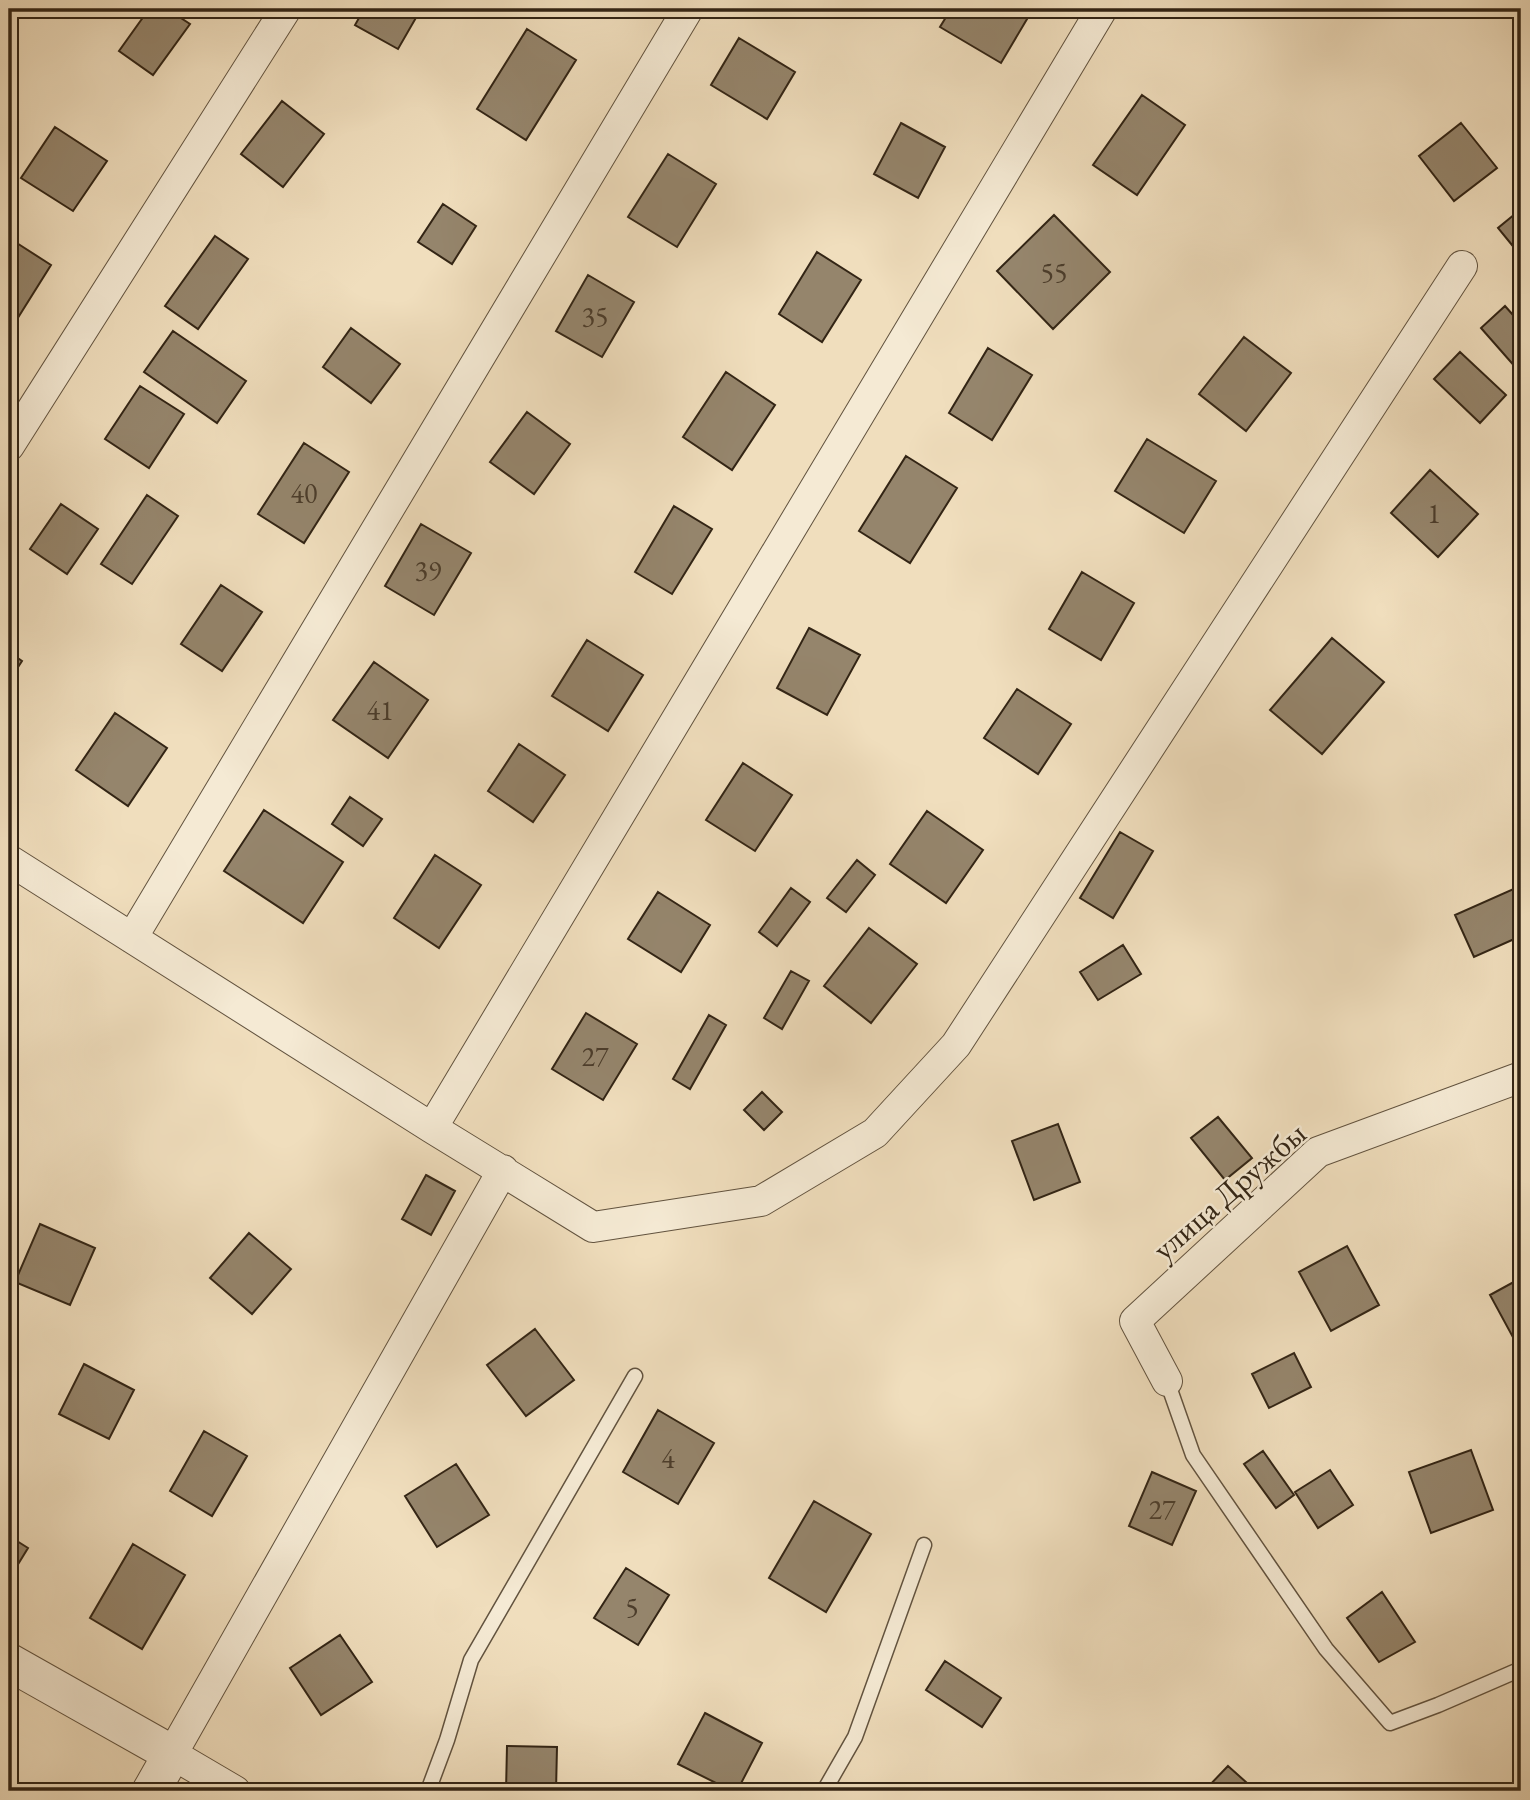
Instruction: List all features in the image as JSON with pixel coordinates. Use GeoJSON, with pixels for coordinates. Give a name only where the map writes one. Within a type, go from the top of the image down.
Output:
{"type":"FeatureCollection","features":[{"type":"Feature","properties":{"kind":"street"},"geometry":{"type":"LineString","coordinates":[[9,446],[286,9]]}},
{"type":"Feature","properties":{"kind":"street"},"geometry":{"type":"LineString","coordinates":[[132,938],[688,9]]}},
{"type":"Feature","properties":{"kind":"street"},"geometry":{"type":"LineString","coordinates":[[432,1128],[1102,9]]}},
{"type":"Feature","properties":{"kind":"street"},"geometry":{"type":"LineString","coordinates":[[9,860],[593,1227],[761,1201],[875,1133],[956,1045],[1462,266]]}},
{"type":"Feature","properties":{"kind":"street","name":"улица Дружбы"},"geometry":{"type":"LineString","coordinates":[[1167,1381],[1135,1321],[1318,1152],[1521,1077]]}},
{"type":"Feature","properties":{"kind":"street"},"geometry":{"type":"LineString","coordinates":[[151,1791],[503,1170]]}},
{"type":"Feature","properties":{"kind":"street"},"geometry":{"type":"LineString","coordinates":[[9,1662],[235,1791]]}},
{"type":"Feature","properties":{"kind":"lane"},"geometry":{"type":"LineString","coordinates":[[428,1791],[447,1740],[471,1660],[635,1376]]}},
{"type":"Feature","properties":{"kind":"lane"},"geometry":{"type":"LineString","coordinates":[[1167,1381],[1193,1455],[1326,1649],[1390,1723],[1521,1669]]}},
{"type":"Feature","properties":{"kind":"lane"},"geometry":{"type":"LineString","coordinates":[[824,1791],[855,1737],[924,1545]]}},
{"type":"Feature","properties":{"kind":"building"},"geometry":{"type":"Polygon","coordinates":[[[149,9],[167,9],[190,24],[153,75],[119,51],[149,9]]]}},
{"type":"Feature","properties":{"kind":"building"},"geometry":{"type":"Polygon","coordinates":[[[364,9],[421,9],[398,49],[355,25],[364,9]]]}},
{"type":"Feature","properties":{"kind":"building"},"geometry":{"type":"Polygon","coordinates":[[[951,9],[1010,9],[1027,19],[1001,63],[940,27],[951,9]]]}},
{"type":"Feature","properties":{"kind":"building"},"geometry":{"type":"Polygon","coordinates":[[[527,29],[576,60],[526,140],[477,109],[527,29]]]}},
{"type":"Feature","properties":{"kind":"building"},"geometry":{"type":"Polygon","coordinates":[[[739,38],[795,72],[767,119],[711,85],[739,38]]]}},
{"type":"Feature","properties":{"kind":"building"},"geometry":{"type":"Polygon","coordinates":[[[1142,95],[1185,125],[1137,195],[1093,165],[1142,95]]]}},
{"type":"Feature","properties":{"kind":"building"},"geometry":{"type":"Polygon","coordinates":[[[282,101],[324,134],[283,187],[241,154],[282,101]]]}},
{"type":"Feature","properties":{"kind":"building"},"geometry":{"type":"Polygon","coordinates":[[[901,123],[945,147],[918,198],[874,174],[901,123]]]}},
{"type":"Feature","properties":{"kind":"building"},"geometry":{"type":"Polygon","coordinates":[[[1461,123],[1497,168],[1454,201],[1419,156],[1461,123]]]}},
{"type":"Feature","properties":{"kind":"building"},"geometry":{"type":"Polygon","coordinates":[[[55,127],[107,161],[73,211],[21,178],[55,127]]]}},
{"type":"Feature","properties":{"kind":"building"},"geometry":{"type":"Polygon","coordinates":[[[668,154],[716,184],[677,247],[628,217],[668,154]]]}},
{"type":"Feature","properties":{"kind":"building"},"geometry":{"type":"Polygon","coordinates":[[[443,204],[476,226],[452,264],[418,242],[443,204]]]}},
{"type":"Feature","properties":{"kind":"building"},"geometry":{"type":"Polygon","coordinates":[[[1521,209],[1521,238],[1512,245],[1498,228],[1521,209]]]}},
{"type":"Feature","properties":{"kind":"building"},"geometry":{"type":"Polygon","coordinates":[[[1054,215],[1110,272],[1053,329],[997,271],[1054,215]]]}},
{"type":"Feature","properties":{"kind":"building"},"geometry":{"type":"Polygon","coordinates":[[[215,236],[248,259],[198,329],[165,306],[215,236]]]}},
{"type":"Feature","properties":{"kind":"building"},"geometry":{"type":"Polygon","coordinates":[[[9,238],[51,265],[9,332],[9,238]]]}},
{"type":"Feature","properties":{"kind":"building"},"geometry":{"type":"Polygon","coordinates":[[[817,252],[861,280],[822,342],[779,314],[817,252]]]}},
{"type":"Feature","properties":{"kind":"building"},"geometry":{"type":"Polygon","coordinates":[[[588,275],[634,302],[602,357],[556,331],[588,275]]]}},
{"type":"Feature","properties":{"kind":"building"},"geometry":{"type":"Polygon","coordinates":[[[1505,306],[1521,324],[1521,365],[1517,369],[1481,328],[1505,306]]]}},
{"type":"Feature","properties":{"kind":"building"},"geometry":{"type":"Polygon","coordinates":[[[351,328],[400,364],[371,403],[323,367],[351,328]]]}},
{"type":"Feature","properties":{"kind":"building"},"geometry":{"type":"Polygon","coordinates":[[[173,331],[246,381],[217,423],[144,372],[173,331]]]}},
{"type":"Feature","properties":{"kind":"building"},"geometry":{"type":"Polygon","coordinates":[[[1244,337],[1291,373],[1246,431],[1199,394],[1244,337]]]}},
{"type":"Feature","properties":{"kind":"building"},"geometry":{"type":"Polygon","coordinates":[[[988,348],[1032,375],[992,440],[949,413],[988,348]]]}},
{"type":"Feature","properties":{"kind":"building"},"geometry":{"type":"Polygon","coordinates":[[[1460,352],[1506,395],[1480,423],[1434,379],[1460,352]]]}},
{"type":"Feature","properties":{"kind":"building"},"geometry":{"type":"Polygon","coordinates":[[[726,372],[775,405],[732,470],[683,437],[726,372]]]}},
{"type":"Feature","properties":{"kind":"building"},"geometry":{"type":"Polygon","coordinates":[[[140,386],[184,414],[149,468],[105,439],[140,386]]]}},
{"type":"Feature","properties":{"kind":"building"},"geometry":{"type":"Polygon","coordinates":[[[527,412],[570,444],[534,494],[490,462],[527,412]]]}},
{"type":"Feature","properties":{"kind":"building"},"geometry":{"type":"Polygon","coordinates":[[[1147,439],[1216,481],[1184,533],[1115,491],[1147,439]]]}},
{"type":"Feature","properties":{"kind":"building"},"geometry":{"type":"Polygon","coordinates":[[[304,443],[349,472],[304,543],[258,514],[304,443]]]}},
{"type":"Feature","properties":{"kind":"building"},"geometry":{"type":"Polygon","coordinates":[[[906,456],[957,488],[910,563],[859,531],[906,456]]]}},
{"type":"Feature","properties":{"kind":"building"},"geometry":{"type":"Polygon","coordinates":[[[1430,470],[1478,514],[1438,557],[1391,513],[1430,470]]]}},
{"type":"Feature","properties":{"kind":"building"},"geometry":{"type":"Polygon","coordinates":[[[147,495],[178,516],[132,584],[101,564],[147,495]]]}},
{"type":"Feature","properties":{"kind":"building"},"geometry":{"type":"Polygon","coordinates":[[[61,504],[98,529],[67,574],[30,549],[61,504]]]}},
{"type":"Feature","properties":{"kind":"building"},"geometry":{"type":"Polygon","coordinates":[[[674,506],[712,529],[672,594],[635,572],[674,506]]]}},
{"type":"Feature","properties":{"kind":"building"},"geometry":{"type":"Polygon","coordinates":[[[421,524],[471,553],[434,615],[385,586],[421,524]]]}},
{"type":"Feature","properties":{"kind":"building"},"geometry":{"type":"Polygon","coordinates":[[[1082,572],[1134,603],[1101,660],[1049,629],[1082,572]]]}},
{"type":"Feature","properties":{"kind":"building"},"geometry":{"type":"Polygon","coordinates":[[[221,585],[262,612],[222,671],[181,644],[221,585]]]}},
{"type":"Feature","properties":{"kind":"building"},"geometry":{"type":"Polygon","coordinates":[[[809,628],[860,655],[827,715],[777,688],[809,628]]]}},
{"type":"Feature","properties":{"kind":"building"},"geometry":{"type":"Polygon","coordinates":[[[1332,638],[1384,682],[1322,754],[1270,710],[1332,638]]]}},
{"type":"Feature","properties":{"kind":"building"},"geometry":{"type":"Polygon","coordinates":[[[587,640],[643,675],[608,731],[552,696],[587,640]]]}},
{"type":"Feature","properties":{"kind":"building"},"geometry":{"type":"Polygon","coordinates":[[[9,652],[22,661],[9,681],[9,652]]]}},
{"type":"Feature","properties":{"kind":"building"},"geometry":{"type":"Polygon","coordinates":[[[374,662],[428,700],[388,758],[333,720],[374,662]]]}},
{"type":"Feature","properties":{"kind":"building"},"geometry":{"type":"Polygon","coordinates":[[[1017,689],[1071,724],[1038,774],[984,738],[1017,689]]]}},
{"type":"Feature","properties":{"kind":"building"},"geometry":{"type":"Polygon","coordinates":[[[115,713],[167,748],[128,806],[76,770],[115,713]]]}},
{"type":"Feature","properties":{"kind":"building"},"geometry":{"type":"Polygon","coordinates":[[[519,744],[565,775],[533,822],[488,791],[519,744]]]}},
{"type":"Feature","properties":{"kind":"building"},"geometry":{"type":"Polygon","coordinates":[[[743,763],[792,795],[755,851],[706,820],[743,763]]]}},
{"type":"Feature","properties":{"kind":"building"},"geometry":{"type":"Polygon","coordinates":[[[350,797],[382,819],[363,846],[332,824],[350,797]]]}},
{"type":"Feature","properties":{"kind":"building"},"geometry":{"type":"Polygon","coordinates":[[[264,810],[343,862],[303,923],[224,871],[264,810]]]}},
{"type":"Feature","properties":{"kind":"building"},"geometry":{"type":"Polygon","coordinates":[[[927,811],[983,850],[946,903],[890,864],[927,811]]]}},
{"type":"Feature","properties":{"kind":"building"},"geometry":{"type":"Polygon","coordinates":[[[1120,832],[1153,851],[1113,918],[1080,898],[1120,832]]]}},
{"type":"Feature","properties":{"kind":"building"},"geometry":{"type":"Polygon","coordinates":[[[435,855],[481,885],[439,948],[394,918],[435,855]]]}},
{"type":"Feature","properties":{"kind":"building"},"geometry":{"type":"Polygon","coordinates":[[[857,860],[875,875],[846,912],[827,898],[857,860]]]}},
{"type":"Feature","properties":{"kind":"building"},"geometry":{"type":"Polygon","coordinates":[[[1518,887],[1521,893],[1521,936],[1474,957],[1455,915],[1518,887]]]}},
{"type":"Feature","properties":{"kind":"building"},"geometry":{"type":"Polygon","coordinates":[[[791,888],[810,902],[777,946],[759,932],[791,888]]]}},
{"type":"Feature","properties":{"kind":"building"},"geometry":{"type":"Polygon","coordinates":[[[658,892],[710,925],[681,972],[628,939],[658,892]]]}},
{"type":"Feature","properties":{"kind":"building"},"geometry":{"type":"Polygon","coordinates":[[[869,928],[917,964],[871,1023],[824,986],[869,928]]]}},
{"type":"Feature","properties":{"kind":"building"},"geometry":{"type":"Polygon","coordinates":[[[1123,945],[1141,974],[1098,1000],[1080,972],[1123,945]]]}},
{"type":"Feature","properties":{"kind":"building"},"geometry":{"type":"Polygon","coordinates":[[[791,971],[809,981],[782,1029],[764,1018],[791,971]]]}},
{"type":"Feature","properties":{"kind":"building"},"geometry":{"type":"Polygon","coordinates":[[[586,1013],[637,1044],[603,1100],[552,1069],[586,1013]]]}},
{"type":"Feature","properties":{"kind":"building"},"geometry":{"type":"Polygon","coordinates":[[[709,1015],[726,1025],[690,1089],[673,1079],[709,1015]]]}},
{"type":"Feature","properties":{"kind":"building"},"geometry":{"type":"Polygon","coordinates":[[[762,1092],[782,1112],[764,1130],[744,1110],[762,1092]]]}},
{"type":"Feature","properties":{"kind":"building"},"geometry":{"type":"Polygon","coordinates":[[[1218,1117],[1252,1158],[1225,1180],[1191,1138],[1218,1117]]]}},
{"type":"Feature","properties":{"kind":"building"},"geometry":{"type":"Polygon","coordinates":[[[1058,1124],[1080,1182],[1034,1200],[1012,1141],[1058,1124]]]}},
{"type":"Feature","properties":{"kind":"building"},"geometry":{"type":"Polygon","coordinates":[[[426,1175],[455,1191],[431,1235],[402,1219],[426,1175]]]}},
{"type":"Feature","properties":{"kind":"building"},"geometry":{"type":"Polygon","coordinates":[[[40,1224],[95,1248],[70,1305],[15,1282],[40,1224]]]}},
{"type":"Feature","properties":{"kind":"building"},"geometry":{"type":"Polygon","coordinates":[[[249,1233],[291,1269],[252,1314],[210,1278],[249,1233]]]}},
{"type":"Feature","properties":{"kind":"building"},"geometry":{"type":"Polygon","coordinates":[[[1347,1246],[1379,1305],[1331,1331],[1299,1272],[1347,1246]]]}},
{"type":"Feature","properties":{"kind":"building"},"geometry":{"type":"Polygon","coordinates":[[[1521,1278],[1521,1338],[1515,1341],[1490,1295],[1521,1278]]]}},
{"type":"Feature","properties":{"kind":"building"},"geometry":{"type":"Polygon","coordinates":[[[535,1329],[574,1380],[526,1416],[487,1365],[535,1329]]]}},
{"type":"Feature","properties":{"kind":"building"},"geometry":{"type":"Polygon","coordinates":[[[1294,1353],[1311,1387],[1269,1408],[1252,1374],[1294,1353]]]}},
{"type":"Feature","properties":{"kind":"building"},"geometry":{"type":"Polygon","coordinates":[[[84,1364],[134,1390],[109,1439],[59,1414],[84,1364]]]}},
{"type":"Feature","properties":{"kind":"building"},"geometry":{"type":"Polygon","coordinates":[[[658,1410],[714,1443],[678,1504],[623,1472],[658,1410]]]}},
{"type":"Feature","properties":{"kind":"building"},"geometry":{"type":"Polygon","coordinates":[[[204,1431],[247,1456],[212,1516],[170,1491],[204,1431]]]}},
{"type":"Feature","properties":{"kind":"building"},"geometry":{"type":"Polygon","coordinates":[[[1471,1450],[1493,1510],[1431,1533],[1409,1472],[1471,1450]]]}},
{"type":"Feature","properties":{"kind":"building"},"geometry":{"type":"Polygon","coordinates":[[[1263,1451],[1294,1495],[1276,1508],[1244,1464],[1263,1451]]]}},
{"type":"Feature","properties":{"kind":"building"},"geometry":{"type":"Polygon","coordinates":[[[456,1464],[489,1515],[437,1547],[405,1496],[456,1464]]]}},
{"type":"Feature","properties":{"kind":"building"},"geometry":{"type":"Polygon","coordinates":[[[1330,1470],[1353,1505],[1318,1528],[1295,1492],[1330,1470]]]}},
{"type":"Feature","properties":{"kind":"building"},"geometry":{"type":"Polygon","coordinates":[[[1152,1472],[1196,1491],[1172,1545],[1129,1526],[1152,1472]]]}},
{"type":"Feature","properties":{"kind":"building"},"geometry":{"type":"Polygon","coordinates":[[[814,1501],[871,1534],[826,1612],[769,1578],[814,1501]]]}},
{"type":"Feature","properties":{"kind":"building"},"geometry":{"type":"Polygon","coordinates":[[[9,1536],[28,1548],[9,1579],[9,1536]]]}},
{"type":"Feature","properties":{"kind":"building"},"geometry":{"type":"Polygon","coordinates":[[[133,1544],[185,1575],[142,1649],[90,1618],[133,1544]]]}},
{"type":"Feature","properties":{"kind":"building"},"geometry":{"type":"Polygon","coordinates":[[[626,1568],[669,1595],[638,1645],[594,1618],[626,1568]]]}},
{"type":"Feature","properties":{"kind":"building"},"geometry":{"type":"Polygon","coordinates":[[[1382,1592],[1415,1642],[1379,1662],[1347,1618],[1382,1592]]]}},
{"type":"Feature","properties":{"kind":"building"},"geometry":{"type":"Polygon","coordinates":[[[340,1635],[372,1682],[321,1715],[290,1668],[340,1635]]]}},
{"type":"Feature","properties":{"kind":"building"},"geometry":{"type":"Polygon","coordinates":[[[945,1661],[1001,1698],[982,1727],[926,1690],[945,1661]]]}},
{"type":"Feature","properties":{"kind":"building"},"geometry":{"type":"Polygon","coordinates":[[[705,1713],[762,1743],[737,1791],[678,1764],[705,1713]]]}},
{"type":"Feature","properties":{"kind":"building"},"geometry":{"type":"Polygon","coordinates":[[[507,1746],[557,1747],[556,1791],[506,1791],[507,1746]]]}},
{"type":"Feature","properties":{"kind":"building"},"geometry":{"type":"Polygon","coordinates":[[[1228,1766],[1256,1791],[1204,1791],[1228,1766]]]}}]}
